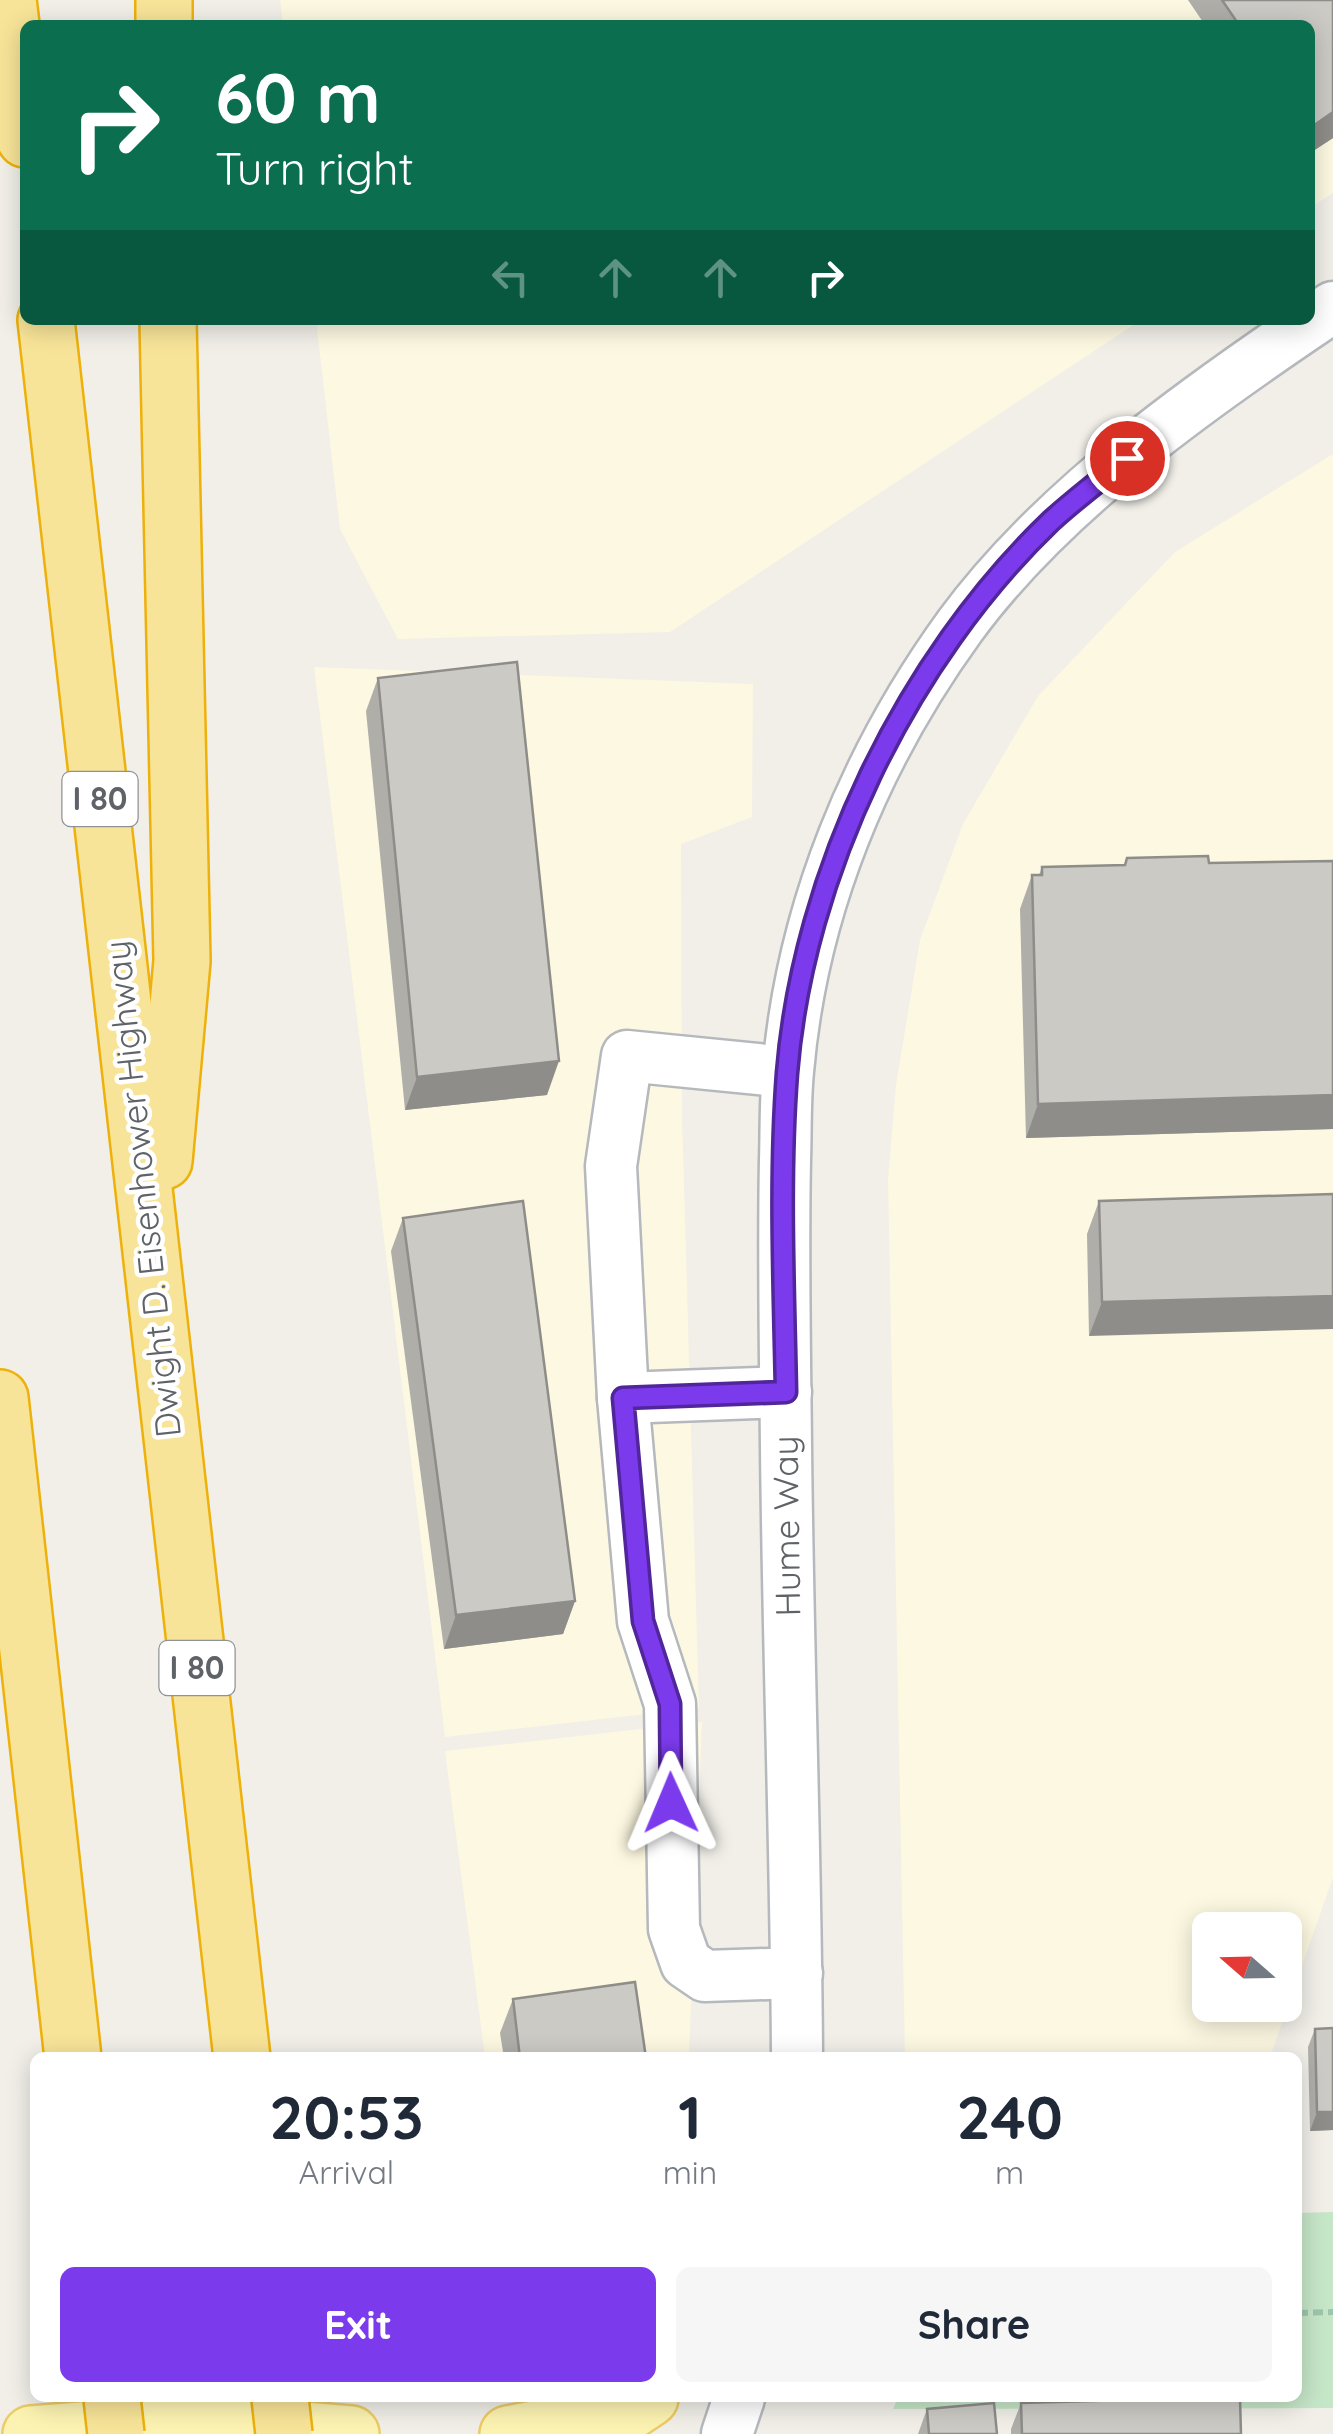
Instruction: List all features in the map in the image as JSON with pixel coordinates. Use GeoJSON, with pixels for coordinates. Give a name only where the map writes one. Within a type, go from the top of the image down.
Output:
{"type":"FeatureCollection","features":[{"type":"Feature","properties":{"kind":"highway"},"geometry":{"type":"LineString","coordinates":[[8,0],[20,99]]}},
{"type":"Feature","properties":{"kind":"highway","name":"Dwight D. Eisenhower Highway"},"geometry":{"type":"LineString","coordinates":[[47,325],[241,2052]]}},
{"type":"Feature","properties":{"kind":"highway"},"geometry":{"type":"LineString","coordinates":[[153,1278],[182,962],[168,325]]}},
{"type":"Feature","properties":{"kind":"highway"},"geometry":{"type":"LineString","coordinates":[[0,1398],[72,2052]]}},
{"type":"Feature","properties":{"kind":"highway"},"geometry":{"type":"LineString","coordinates":[[112,2402],[116,2434]]}},
{"type":"Feature","properties":{"kind":"highway"},"geometry":{"type":"LineString","coordinates":[[280,2402],[284,2434]]}},
{"type":"Feature","properties":{"kind":"main road"},"geometry":{"type":"LineString","coordinates":[[508,2434],[632,2410],[644,2402]]}},
{"type":"Feature","properties":{"kind":"main road"},"geometry":{"type":"LineString","coordinates":[[30,2434],[198,2421],[351,2434]]}},
{"type":"Feature","properties":{"kind":"street","name":"Hume Way"},"geometry":{"type":"LineString","coordinates":[[797,2052],[784,1226],[788,1072],[813,929],[842,838],[870,773],[960,627],[1051,521],[1246,365],[1306,325]]}},
{"type":"Feature","properties":{"kind":"street"},"geometry":{"type":"LineString","coordinates":[[788,1072],[627,1056],[612,1166],[623,1398],[643,1621],[670,1704],[674,1929],[686,1963],[705,1976],[796,1973]]}},
{"type":"Feature","properties":{"kind":"street"},"geometry":{"type":"LineString","coordinates":[[623,1398],[786,1392]]}},
{"type":"Feature","properties":{"kind":"street"},"geometry":{"type":"LineString","coordinates":[[728,2434],[738,2402]]}},
{"type":"Feature","properties":{"kind":"path"},"geometry":{"type":"LineString","coordinates":[[1302,2313],[1333,2312]]}},
{"type":"Feature","properties":{"kind":"shaded area"},"geometry":{"type":"Polygon","coordinates":[[[280,0],[1333,0],[1333,193],[1315,205],[1315,20],[282,20],[280,0]]]}},
{"type":"Feature","properties":{"kind":"shaded area"},"geometry":{"type":"Polygon","coordinates":[[[317,325],[1133,325],[670,632],[398,639],[340,529],[317,325]]]}},
{"type":"Feature","properties":{"kind":"shaded area"},"geometry":{"type":"Polygon","coordinates":[[[1333,454],[1333,1877],[1302,1966],[1302,1912],[1192,1912],[1192,2022],[1282,2022],[1272,2052],[905,2052],[888,1179],[896,1085],[920,940],[963,824],[1038,696],[1175,552],[1333,454]]]}},
{"type":"Feature","properties":{"kind":"shaded area"},"geometry":{"type":"Polygon","coordinates":[[[314,667],[753,684],[752,817],[681,844],[682,1115],[699,1708],[445,1737],[314,667]]]}},
{"type":"Feature","properties":{"kind":"shaded area"},"geometry":{"type":"Polygon","coordinates":[[[702,1722],[689,2052],[484,2052],[445,1751],[702,1722]]]}},
{"type":"Feature","properties":{"kind":"green space"},"geometry":{"type":"Polygon","coordinates":[[[1333,2212],[1333,2408],[893,2409],[896,2402],[1302,2402],[1302,2213],[1333,2212]]]}},
{"type":"Feature","properties":{"kind":"building"},"geometry":{"type":"Polygon","coordinates":[[[1222,0],[1333,0],[1333,112],[1315,125],[1315,20],[1236,20],[1222,0]]]}},
{"type":"Feature","properties":{"kind":"building"},"geometry":{"type":"Polygon","coordinates":[[[517,662],[559,1061],[417,1077],[378,678],[517,662]]]}},
{"type":"Feature","properties":{"kind":"building"},"geometry":{"type":"Polygon","coordinates":[[[1208,856],[1209,863],[1333,861],[1333,1095],[1038,1104],[1032,875],[1042,875],[1042,867],[1125,865],[1127,858],[1208,856]]]}},
{"type":"Feature","properties":{"kind":"building"},"geometry":{"type":"Polygon","coordinates":[[[1333,1194],[1333,1296],[1102,1302],[1099,1201],[1333,1194]]]}},
{"type":"Feature","properties":{"kind":"building"},"geometry":{"type":"Polygon","coordinates":[[[523,1201],[575,1601],[456,1615],[403,1218],[523,1201]]]}},
{"type":"Feature","properties":{"kind":"building"},"geometry":{"type":"Polygon","coordinates":[[[635,1982],[645,2052],[519,2052],[513,1999],[635,1982]]]}},
{"type":"Feature","properties":{"kind":"building"},"geometry":{"type":"Polygon","coordinates":[[[1333,2028],[1333,2112],[1317,2112],[1315,2029],[1333,2028]]]}},
{"type":"Feature","properties":{"kind":"building"},"geometry":{"type":"Polygon","coordinates":[[[1240,2402],[1241,2434],[1022,2434],[1021,2403],[1240,2402]]]}},
{"type":"Feature","properties":{"kind":"building"},"geometry":{"type":"Polygon","coordinates":[[[994,2403],[997,2434],[929,2434],[927,2409],[994,2403]]]}},
{"type":"Feature","properties":{"kind":"route"},"geometry":{"type":"LineString","coordinates":[[671,1803],[670,1704],[643,1621],[623,1398],[786,1392],[784,1226],[788,1072],[799,992],[817,913],[842,838],[870,773],[960,627],[1051,521],[1127,458]]}}]}
